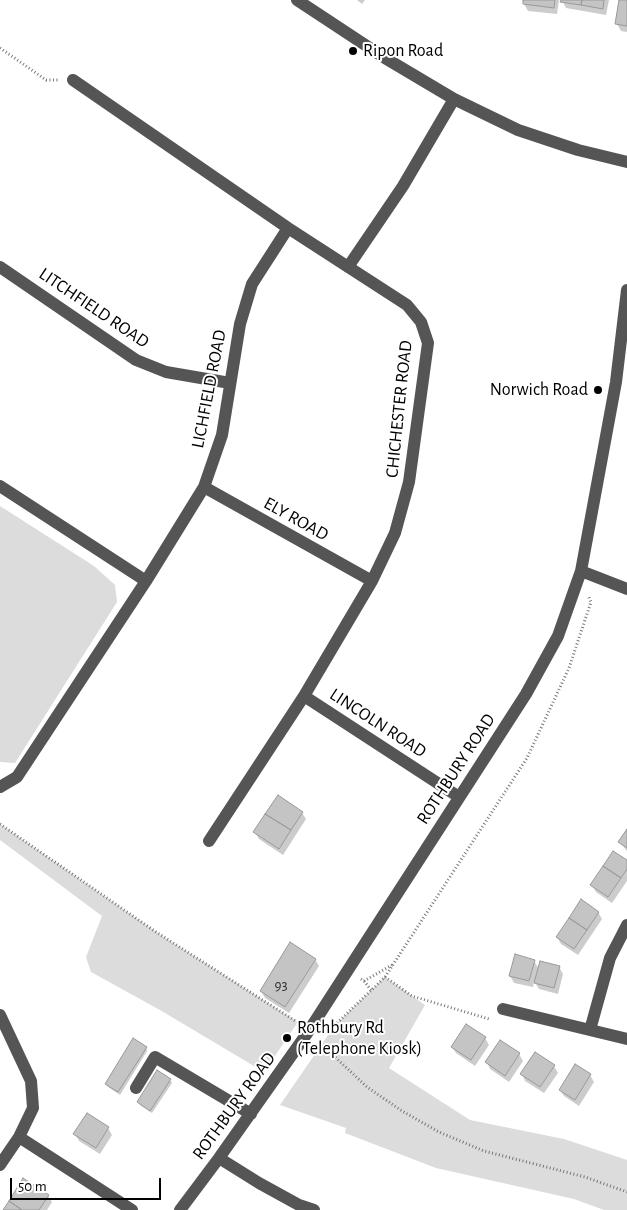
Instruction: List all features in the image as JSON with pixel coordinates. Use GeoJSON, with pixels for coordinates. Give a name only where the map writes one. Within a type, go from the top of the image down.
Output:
{"type":"FeatureCollection","features":[{"type":"Feature","properties":{"kind":"street"},"geometry":{"type":"LineString","coordinates":[[297,0],[385,58],[454,99],[518,130],[578,150],[627,162]]}},
{"type":"Feature","properties":{"kind":"street","name":"CHICHESTER ROAD"},"geometry":{"type":"LineString","coordinates":[[73,80],[288,228],[407,305],[421,322],[428,343],[410,482],[395,533],[372,581],[304,696],[209,841]]}},
{"type":"Feature","properties":{"kind":"street"},"geometry":{"type":"LineString","coordinates":[[348,267],[403,186],[454,99]]}},
{"type":"Feature","properties":{"kind":"street","name":"LICHFIELD ROAD"},"geometry":{"type":"LineString","coordinates":[[0,787],[17,777],[146,582],[204,487],[222,435],[240,324],[252,284],[288,228]]}},
{"type":"Feature","properties":{"kind":"street","name":"LITCHFIELD ROAD"},"geometry":{"type":"LineString","coordinates":[[0,267],[136,360],[166,372],[230,382]]}},
{"type":"Feature","properties":{"kind":"street","name":"ROTHBURY ROAD"},"geometry":{"type":"LineString","coordinates":[[180,1210],[251,1114],[308,1032],[526,694],[558,636],[581,571],[621,384],[627,290]]}},
{"type":"Feature","properties":{"kind":"street"},"geometry":{"type":"LineString","coordinates":[[0,486],[146,582]]}},
{"type":"Feature","properties":{"kind":"street","name":"ELY ROAD"},"geometry":{"type":"LineString","coordinates":[[204,487],[372,581]]}},
{"type":"Feature","properties":{"kind":"street"},"geometry":{"type":"LineString","coordinates":[[581,571],[627,589]]}},
{"type":"Feature","properties":{"kind":"street","name":"LINCOLN ROAD"},"geometry":{"type":"LineString","coordinates":[[304,696],[459,797]]}},
{"type":"Feature","properties":{"kind":"street"},"geometry":{"type":"LineString","coordinates":[[590,1030],[610,958],[627,925]]}},
{"type":"Feature","properties":{"kind":"street"},"geometry":{"type":"LineString","coordinates":[[503,1008],[627,1040]]}},
{"type":"Feature","properties":{"kind":"street"},"geometry":{"type":"LineString","coordinates":[[0,1014],[31,1081],[33,1108],[19,1137],[0,1165]]}},
{"type":"Feature","properties":{"kind":"street"},"geometry":{"type":"LineString","coordinates":[[136,1088],[155,1057],[251,1114]]}},
{"type":"Feature","properties":{"kind":"street"},"geometry":{"type":"LineString","coordinates":[[19,1137],[132,1210]]}},
{"type":"Feature","properties":{"kind":"street"},"geometry":{"type":"LineString","coordinates":[[219,1158],[299,1205],[314,1210]]}},
{"type":"Feature","properties":{"kind":"path"},"geometry":{"type":"LineString","coordinates":[[0,48],[46,80],[73,80]]}},
{"type":"Feature","properties":{"kind":"path"},"geometry":{"type":"LineString","coordinates":[[308,1032],[335,1025],[385,977],[527,758],[569,668],[591,602],[581,571]]}},
{"type":"Feature","properties":{"kind":"path"},"geometry":{"type":"LineString","coordinates":[[364,982],[394,963]]}},
{"type":"Feature","properties":{"kind":"path"},"geometry":{"type":"LineString","coordinates":[[347,971],[364,982],[371,990]]}},
{"type":"Feature","properties":{"kind":"path"},"geometry":{"type":"LineString","coordinates":[[385,977],[412,996],[498,1022],[503,1008]]}},
{"type":"Feature","properties":{"kind":"shaded area"},"geometry":{"type":"Polygon","coordinates":[[[0,506],[94,566],[115,585],[117,602],[15,763],[0,762],[0,506]]]}},
{"type":"Feature","properties":{"kind":"shaded area"},"geometry":{"type":"Polygon","coordinates":[[[0,824],[156,932],[298,1022],[264,1072],[160,1010],[91,972],[86,957],[102,916],[0,840],[0,824]]]}},
{"type":"Feature","properties":{"kind":"shaded area"},"geometry":{"type":"Polygon","coordinates":[[[385,977],[425,1005],[389,1068],[470,1120],[564,1139],[627,1160],[627,1210],[604,1210],[574,1199],[436,1168],[345,1133],[346,1128],[280,1105],[335,1025],[385,977]]]}},
{"type":"Feature","properties":{"kind":"building"},"geometry":{"type":"Polygon","coordinates":[[[523,0],[555,0],[554,8],[523,4],[523,0]]]}},
{"type":"Feature","properties":{"kind":"building"},"geometry":{"type":"Polygon","coordinates":[[[561,0],[582,0],[581,5],[560,2],[561,0]]]}},
{"type":"Feature","properties":{"kind":"building"},"geometry":{"type":"Polygon","coordinates":[[[582,0],[604,0],[603,9],[581,5],[582,0]]]}},
{"type":"Feature","properties":{"kind":"building"},"geometry":{"type":"Polygon","coordinates":[[[619,0],[627,0],[627,26],[615,24],[619,0]]]}},
{"type":"Feature","properties":{"kind":"building"},"geometry":{"type":"Polygon","coordinates":[[[278,795],[303,812],[291,830],[265,814],[278,795]]]}},
{"type":"Feature","properties":{"kind":"building"},"geometry":{"type":"Polygon","coordinates":[[[265,814],[291,830],[279,849],[253,832],[265,814]]]}},
{"type":"Feature","properties":{"kind":"building"},"geometry":{"type":"Polygon","coordinates":[[[627,829],[627,848],[618,842],[627,829]]]}},
{"type":"Feature","properties":{"kind":"building"},"geometry":{"type":"Polygon","coordinates":[[[613,851],[627,860],[627,869],[621,878],[603,866],[613,851]]]}},
{"type":"Feature","properties":{"kind":"building"},"geometry":{"type":"Polygon","coordinates":[[[603,866],[621,878],[608,897],[590,885],[603,866]]]}},
{"type":"Feature","properties":{"kind":"building"},"geometry":{"type":"Polygon","coordinates":[[[581,899],[599,912],[587,930],[569,918],[581,899]]]}},
{"type":"Feature","properties":{"kind":"building"},"geometry":{"type":"Polygon","coordinates":[[[569,918],[587,930],[574,949],[556,937],[569,918]]]}},
{"type":"Feature","properties":{"kind":"building"},"geometry":{"type":"Polygon","coordinates":[[[290,942],[316,959],[285,1007],[260,991],[290,942]]]}},
{"type":"Feature","properties":{"kind":"building"},"geometry":{"type":"Polygon","coordinates":[[[515,954],[535,960],[529,981],[509,976],[515,954]]]}},
{"type":"Feature","properties":{"kind":"building"},"geometry":{"type":"Polygon","coordinates":[[[540,961],[560,966],[554,988],[534,983],[540,961]]]}},
{"type":"Feature","properties":{"kind":"building"},"geometry":{"type":"Polygon","coordinates":[[[466,1024],[486,1037],[471,1060],[451,1047],[466,1024]]]}},
{"type":"Feature","properties":{"kind":"building"},"geometry":{"type":"Polygon","coordinates":[[[133,1038],[147,1047],[118,1092],[105,1084],[133,1038]]]}},
{"type":"Feature","properties":{"kind":"building"},"geometry":{"type":"Polygon","coordinates":[[[500,1040],[520,1053],[505,1076],[485,1062],[500,1040]]]}},
{"type":"Feature","properties":{"kind":"building"},"geometry":{"type":"Polygon","coordinates":[[[535,1052],[555,1065],[540,1087],[520,1074],[535,1052]]]}},
{"type":"Feature","properties":{"kind":"building"},"geometry":{"type":"Polygon","coordinates":[[[575,1064],[591,1074],[575,1100],[559,1090],[575,1064]]]}},
{"type":"Feature","properties":{"kind":"building"},"geometry":{"type":"Polygon","coordinates":[[[157,1070],[171,1079],[150,1111],[137,1102],[157,1070]]]}},
{"type":"Feature","properties":{"kind":"building"},"geometry":{"type":"Polygon","coordinates":[[[87,1113],[109,1127],[96,1148],[73,1134],[87,1113]]]}},
{"type":"Feature","properties":{"kind":"building"},"geometry":{"type":"Polygon","coordinates":[[[23,1178],[49,1195],[39,1210],[22,1210],[9,1201],[23,1178]]]}},
{"type":"Feature","properties":{"kind":"building"},"geometry":{"type":"Polygon","coordinates":[[[9,1201],[22,1210],[3,1210],[9,1201]]]}},
{"type":"Feature","properties":{"kind":"place","name":"Ripon Road"},"geometry":{"type":"Point","coordinates":[353,51]}},
{"type":"Feature","properties":{"kind":"place","name":"Norwich Road"},"geometry":{"type":"Point","coordinates":[598,390]}},
{"type":"Feature","properties":{"kind":"place","name":"Rothbury Rd (Telephone Kiosk)"},"geometry":{"type":"Point","coordinates":[287,1038]}}]}
